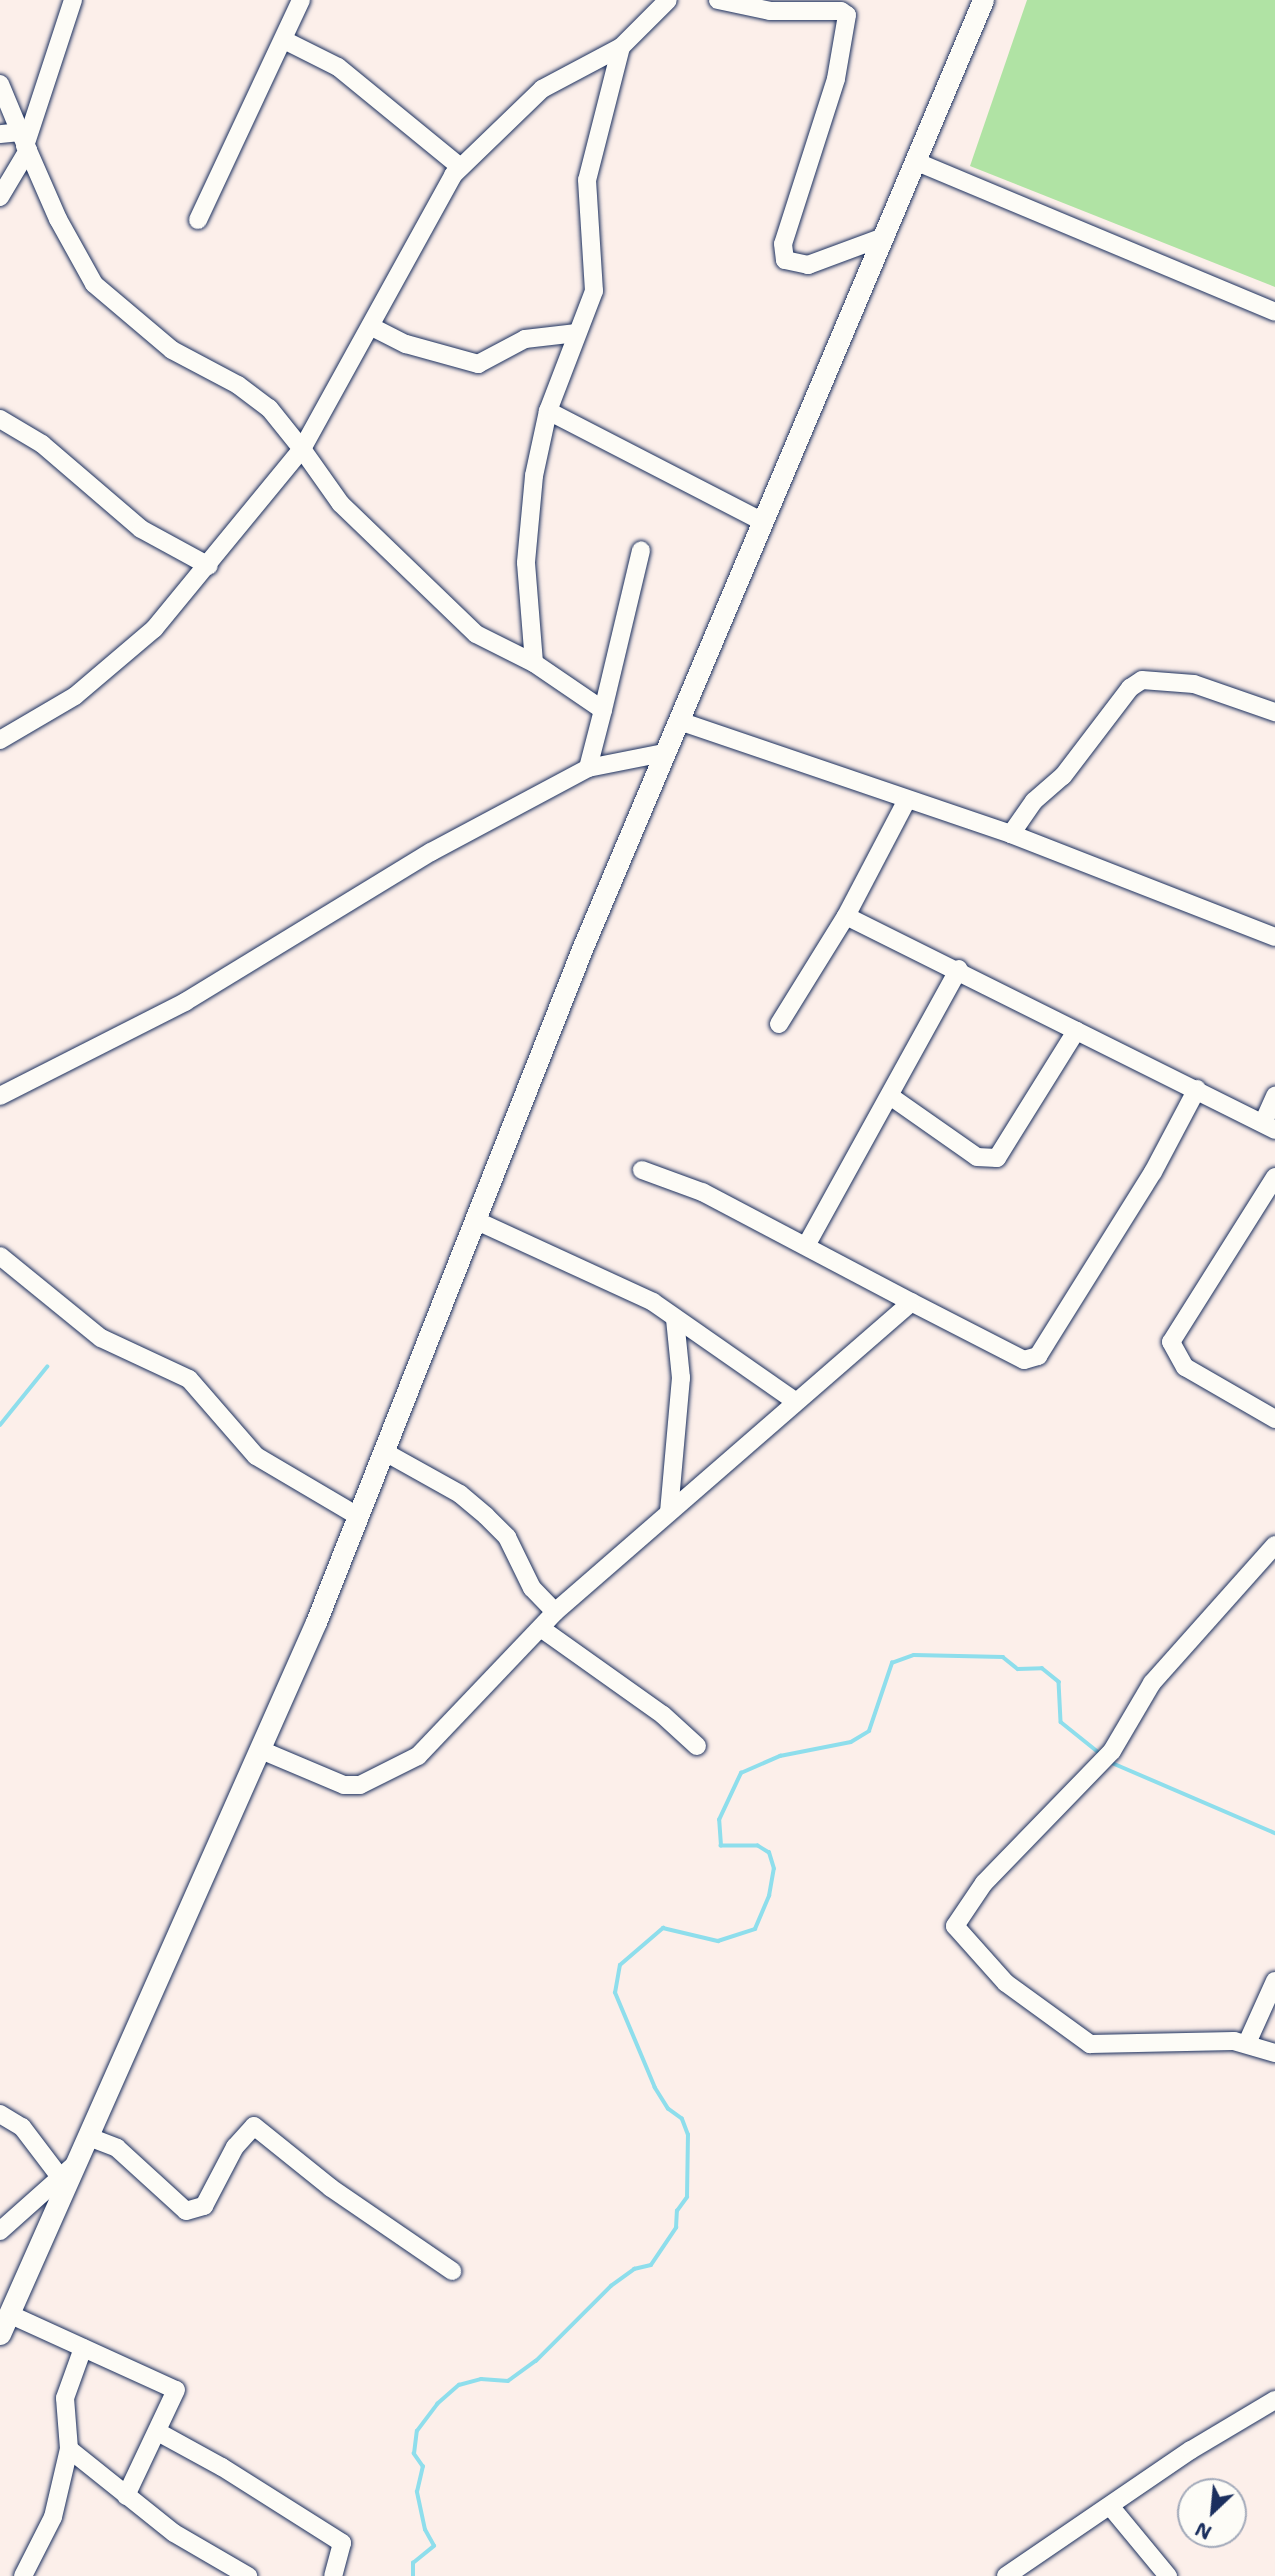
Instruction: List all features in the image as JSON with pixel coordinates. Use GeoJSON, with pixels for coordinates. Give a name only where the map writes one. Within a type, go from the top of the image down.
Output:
{"type":"FeatureCollection","features":[{"type":"Feature","properties":{"kind":"main road"},"geometry":{"type":"LineString","coordinates":[[0,2334],[261,1750],[358,1516],[664,753],[886,236],[983,0]]}},
{"type":"Feature","properties":{"kind":"street"},"geometry":{"type":"LineString","coordinates":[[0,197],[24,142],[73,0]]}},
{"type":"Feature","properties":{"kind":"street"},"geometry":{"type":"LineString","coordinates":[[198,220],[301,0]]}},
{"type":"Feature","properties":{"kind":"street"},"geometry":{"type":"LineString","coordinates":[[0,740],[107,672],[154,629],[209,566],[302,449],[372,327],[417,233],[460,167],[542,89],[621,47],[668,0]]}},
{"type":"Feature","properties":{"kind":"street"},"geometry":{"type":"LineString","coordinates":[[718,0],[770,11],[841,11],[847,15],[836,79],[783,244],[785,260],[808,265],[886,236]]}},
{"type":"Feature","properties":{"kind":"street"},"geometry":{"type":"LineString","coordinates":[[284,40],[338,67],[460,167]]}},
{"type":"Feature","properties":{"kind":"street"},"geometry":{"type":"LineString","coordinates":[[534,663],[526,548],[534,476],[548,411],[596,274],[587,180],[621,47]]}},
{"type":"Feature","properties":{"kind":"street"},"geometry":{"type":"LineString","coordinates":[[0,84],[24,142],[94,284],[172,351],[238,385],[269,408],[341,504],[466,625],[534,663],[603,710]]}},
{"type":"Feature","properties":{"kind":"street"},"geometry":{"type":"LineString","coordinates":[[0,134],[24,142]]}},
{"type":"Feature","properties":{"kind":"street"},"geometry":{"type":"LineString","coordinates":[[917,162],[1275,312]]}},
{"type":"Feature","properties":{"kind":"street"},"geometry":{"type":"LineString","coordinates":[[372,327],[406,344],[478,364],[525,339],[577,333]]}},
{"type":"Feature","properties":{"kind":"street"},"geometry":{"type":"LineString","coordinates":[[548,411],[763,522]]}},
{"type":"Feature","properties":{"kind":"street"},"geometry":{"type":"LineString","coordinates":[[0,419],[42,444],[141,529],[209,566]]}},
{"type":"Feature","properties":{"kind":"street"},"geometry":{"type":"LineString","coordinates":[[588,768],[641,550]]}},
{"type":"Feature","properties":{"kind":"street"},"geometry":{"type":"LineString","coordinates":[[1012,834],[1034,801],[1063,776],[1130,688],[1142,680],[1194,684],[1275,712]]}},
{"type":"Feature","properties":{"kind":"street"},"geometry":{"type":"LineString","coordinates":[[679,721],[1012,834],[1275,937]]}},
{"type":"Feature","properties":{"kind":"street"},"geometry":{"type":"LineString","coordinates":[[0,1096],[185,1002],[431,852],[588,768],[664,753]]}},
{"type":"Feature","properties":{"kind":"street"},"geometry":{"type":"LineString","coordinates":[[779,1024],[846,916],[907,800]]}},
{"type":"Feature","properties":{"kind":"street"},"geometry":{"type":"LineString","coordinates":[[846,916],[959,969],[1076,1031],[1269,1127],[1275,1097]]}},
{"type":"Feature","properties":{"kind":"street"},"geometry":{"type":"LineString","coordinates":[[807,1244],[959,969]]}},
{"type":"Feature","properties":{"kind":"street"},"geometry":{"type":"LineString","coordinates":[[890,1096],[977,1157],[997,1158],[1076,1031]]}},
{"type":"Feature","properties":{"kind":"street"},"geometry":{"type":"LineString","coordinates":[[642,1170],[702,1192],[807,1244],[911,1302],[1024,1360],[1038,1356],[1153,1172],[1197,1089]]}},
{"type":"Feature","properties":{"kind":"street"},"geometry":{"type":"LineString","coordinates":[[1275,1177],[1171,1342],[1185,1367],[1275,1419]]}},
{"type":"Feature","properties":{"kind":"street"},"geometry":{"type":"LineString","coordinates":[[475,1220],[653,1302],[795,1401]]}},
{"type":"Feature","properties":{"kind":"street"},"geometry":{"type":"LineString","coordinates":[[0,1256],[101,1338],[189,1379],[256,1456],[358,1516]]}},
{"type":"Feature","properties":{"kind":"street"},"geometry":{"type":"LineString","coordinates":[[261,1750],[344,1785],[360,1785],[418,1756],[451,1716],[512,1662],[555,1612],[911,1302]]}},
{"type":"Feature","properties":{"kind":"street"},"geometry":{"type":"LineString","coordinates":[[669,1512],[681,1378],[675,1319]]}},
{"type":"Feature","properties":{"kind":"street"},"geometry":{"type":"LineString","coordinates":[[383,1451],[460,1494],[486,1516],[507,1536],[532,1588],[555,1612]]}},
{"type":"Feature","properties":{"kind":"street"},"geometry":{"type":"LineString","coordinates":[[1274,1550],[1152,1682],[1112,1751],[984,1883],[955,1926],[1006,1983],[1090,2044],[1247,2043],[1275,2053]]}},
{"type":"Feature","properties":{"kind":"street"},"geometry":{"type":"LineString","coordinates":[[542,1629],[663,1715],[697,1746]]}},
{"type":"Feature","properties":{"kind":"street"},"geometry":{"type":"LineString","coordinates":[[1247,2043],[1275,1981]]}},
{"type":"Feature","properties":{"kind":"street"},"geometry":{"type":"LineString","coordinates":[[0,2114],[22,2127],[60,2177]]}},
{"type":"Feature","properties":{"kind":"street"},"geometry":{"type":"LineString","coordinates":[[89,2137],[117,2148],[186,2211],[204,2206],[235,2147],[254,2126],[331,2188],[452,2271]]}},
{"type":"Feature","properties":{"kind":"street"},"geometry":{"type":"LineString","coordinates":[[0,2231],[79,2160]]}},
{"type":"Feature","properties":{"kind":"street"},"geometry":{"type":"LineString","coordinates":[[9,2314],[176,2390],[126,2496]]}},
{"type":"Feature","properties":{"kind":"street"},"geometry":{"type":"LineString","coordinates":[[23,2576],[52,2517],[69,2449],[65,2398],[83,2348]]}},
{"type":"Feature","properties":{"kind":"street"},"geometry":{"type":"LineString","coordinates":[[1006,2576],[1191,2450],[1275,2400]]}},
{"type":"Feature","properties":{"kind":"street"},"geometry":{"type":"LineString","coordinates":[[158,2432],[222,2467],[342,2543],[333,2576]]}},
{"type":"Feature","properties":{"kind":"street"},"geometry":{"type":"LineString","coordinates":[[69,2449],[174,2533],[248,2576]]}},
{"type":"Feature","properties":{"kind":"street"},"geometry":{"type":"LineString","coordinates":[[1110,2506],[1168,2576]]}},
{"type":"Feature","properties":{"kind":"green space"},"geometry":{"type":"Polygon","coordinates":[[[1027,0],[1275,0],[1275,287],[970,166],[1027,0]]]}},
{"type":"Feature","properties":{"kind":"waterway"},"geometry":{"type":"LineString","coordinates":[[0,1425],[47,1367]]}},
{"type":"Feature","properties":{"kind":"waterway"},"geometry":{"type":"LineString","coordinates":[[413,2576],[413,2563],[434,2546],[425,2530],[417,2492],[423,2467],[414,2454],[417,2431],[437,2404],[459,2385],[481,2379],[508,2381],[536,2361],[611,2286],[634,2269],[651,2265],[676,2228],[677,2211],[687,2197],[688,2135],[682,2119],[668,2109],[655,2088],[615,1993],[620,1965],[663,1928],[718,1941],[755,1929],[769,1896],[774,1869],[769,1853],[758,1846],[721,1846],[719,1820],[741,1773],[780,1756],[851,1742],[869,1731],[892,1663],[914,1655],[1003,1657],[1018,1669],[1042,1668],[1059,1682],[1061,1722],[1102,1755]]}},
{"type":"Feature","properties":{"kind":"waterway"},"geometry":{"type":"LineString","coordinates":[[1110,1762],[1275,1833]]}}]}
